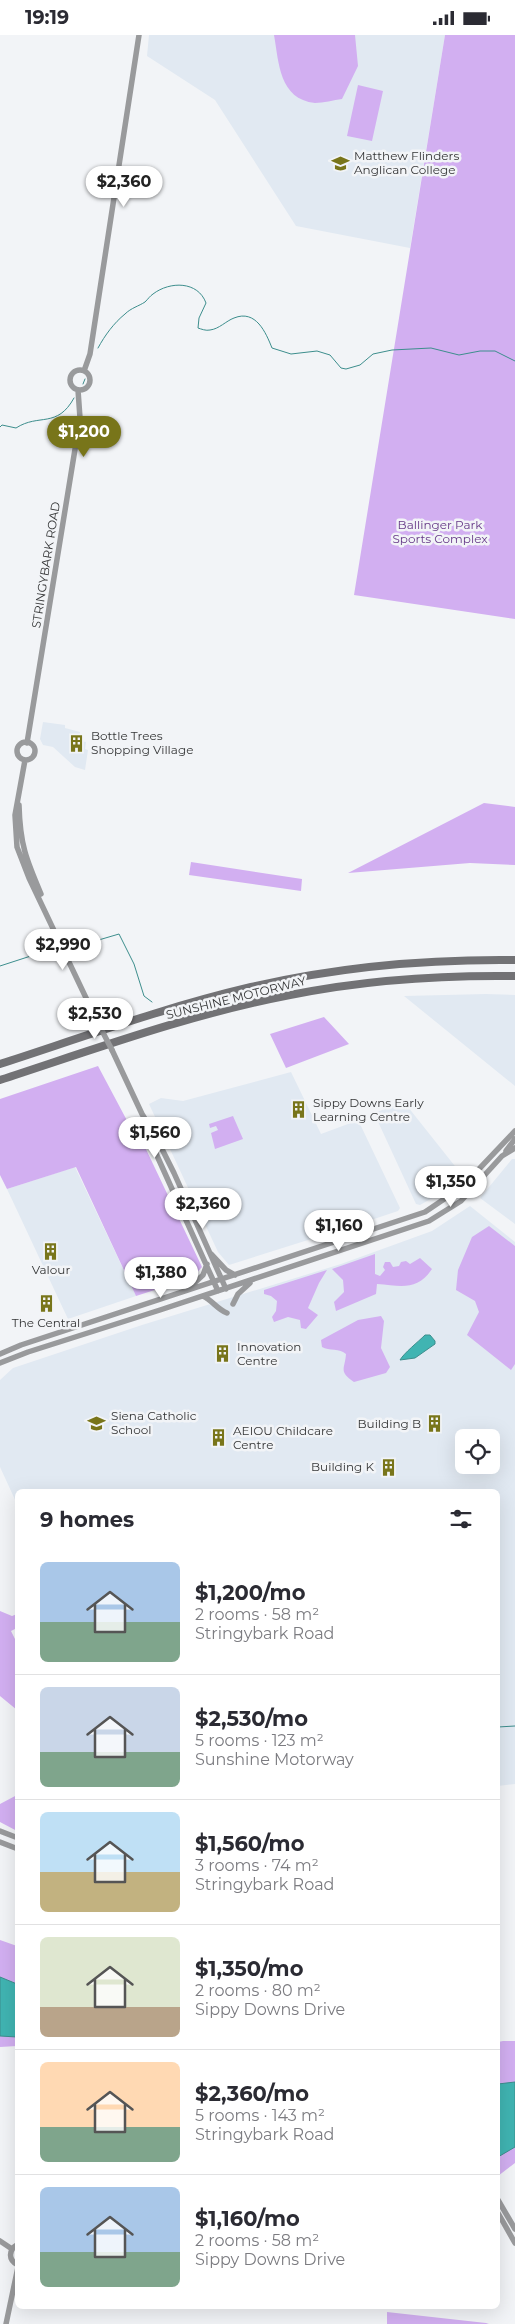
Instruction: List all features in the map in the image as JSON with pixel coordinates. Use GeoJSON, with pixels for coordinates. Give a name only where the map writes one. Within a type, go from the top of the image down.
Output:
{"type":"FeatureCollection","features":[{"type":"Feature","properties":{"kind":"highway","name":"SUNSHINE MOTORWAY"},"geometry":{"type":"LineString","coordinates":[[0,1064],[183,1005],[280,981],[392,965],[464,960],[515,961]]}},
{"type":"Feature","properties":{"kind":"highway","name":"SUNSHINE MOTORWAY"},"geometry":{"type":"LineString","coordinates":[[0,1080],[197,1017],[289,995],[398,980],[466,976],[515,976]]}},
{"type":"Feature","properties":{"kind":"street"},"geometry":{"type":"LineString","coordinates":[[84,371],[92,344],[139,35]]}},
{"type":"Feature","properties":{"kind":"street"},"geometry":{"type":"LineString","coordinates":[[77,370],[84,371],[89,375],[90,381],[84,389],[78,390],[72,385],[70,377],[77,370]]}},
{"type":"Feature","properties":{"kind":"street","name":"STRINGYBARK ROAD"},"geometry":{"type":"LineString","coordinates":[[27,743],[80,418],[78,390]]}},
{"type":"Feature","properties":{"kind":"street"},"geometry":{"type":"LineString","coordinates":[[27,743],[32,745],[34,753],[25,760],[20,757],[17,750],[20,745],[27,743]]}},
{"type":"Feature","properties":{"kind":"street"},"geometry":{"type":"LineString","coordinates":[[25,760],[19,793],[19,821],[23,851],[47,914],[142,1114],[154,1149],[207,1264],[218,1281],[226,1289]]}},
{"type":"Feature","properties":{"kind":"street"},"geometry":{"type":"LineString","coordinates":[[142,1114],[158,1140],[209,1253],[218,1281],[218,1291]]}},
{"type":"Feature","properties":{"kind":"street"},"geometry":{"type":"LineString","coordinates":[[0,1354],[187,1290],[401,1221],[435,1207],[462,1187],[515,1131]]}},
{"type":"Feature","properties":{"kind":"street"},"geometry":{"type":"LineString","coordinates":[[0,1363],[28,1352],[203,1297],[432,1220],[468,1195],[515,1139]]}},
{"type":"Feature","properties":{"kind":"street"},"geometry":{"type":"LineString","coordinates":[[502,1156],[515,1148]]}},
{"type":"Feature","properties":{"kind":"street"},"geometry":{"type":"LineString","coordinates":[[209,1253],[236,1275]]}},
{"type":"Feature","properties":{"kind":"street"},"geometry":{"type":"LineString","coordinates":[[187,1290],[203,1275],[207,1264]]}},
{"type":"Feature","properties":{"kind":"street"},"geometry":{"type":"LineString","coordinates":[[233,1304],[238,1294],[254,1280]]}},
{"type":"Feature","properties":{"kind":"street"},"geometry":{"type":"LineString","coordinates":[[203,1297],[227,1313]]}},
{"type":"Feature","properties":{"kind":"street"},"geometry":{"type":"LineString","coordinates":[[0,1831],[15,1837]]}},
{"type":"Feature","properties":{"kind":"street"},"geometry":{"type":"LineString","coordinates":[[0,1842],[15,1848]]}},
{"type":"Feature","properties":{"kind":"street"},"geometry":{"type":"LineString","coordinates":[[500,2204],[515,2229]]}},
{"type":"Feature","properties":{"kind":"street"},"geometry":{"type":"LineString","coordinates":[[500,2217],[515,2243]]}},
{"type":"Feature","properties":{"kind":"street"},"geometry":{"type":"LineString","coordinates":[[0,2241],[12,2249]]}},
{"type":"Feature","properties":{"kind":"street"},"geometry":{"type":"LineString","coordinates":[[15,2246],[12,2249],[11,2259],[15,2263]]}},
{"type":"Feature","properties":{"kind":"street"},"geometry":{"type":"LineString","coordinates":[[6,2324],[15,2280]]}},
{"type":"Feature","properties":{"kind":"shaded area","name":"Matthew Flinders Anglican College"},"geometry":{"type":"Polygon","coordinates":[[[149,35],[445,35],[410,248],[296,226],[215,100],[147,56],[149,35]]]}},
{"type":"Feature","properties":{"kind":"shaded area","name":"Bottle Trees Shopping Village"},"geometry":{"type":"Polygon","coordinates":[[[43,722],[65,725],[65,728],[80,732],[79,741],[86,742],[85,749],[88,750],[85,770],[75,767],[53,747],[43,745],[40,739],[43,722]]]}},
{"type":"Feature","properties":{"kind":"shaded area"},"geometry":{"type":"Polygon","coordinates":[[[515,995],[515,1086],[404,996],[515,995]]]}},
{"type":"Feature","properties":{"kind":"shaded area"},"geometry":{"type":"Polygon","coordinates":[[[291,1072],[321,1134],[356,1121],[360,1124],[400,1208],[398,1211],[362,1223],[229,1265],[218,1252],[149,1104],[161,1098],[183,1101],[291,1072]]]}},
{"type":"Feature","properties":{"kind":"shaded area"},"geometry":{"type":"Polygon","coordinates":[[[404,1102],[462,1175],[450,1188],[420,1205],[416,1204],[374,1113],[404,1102]]]}},
{"type":"Feature","properties":{"kind":"shaded area"},"geometry":{"type":"Polygon","coordinates":[[[512,1159],[515,1159],[515,1224],[480,1198],[512,1159]]]}},
{"type":"Feature","properties":{"kind":"shaded area"},"geometry":{"type":"Polygon","coordinates":[[[75,1167],[136,1296],[68,1319],[7,1189],[75,1167]]]}},
{"type":"Feature","properties":{"kind":"shaded area"},"geometry":{"type":"Polygon","coordinates":[[[470,1206],[515,1242],[515,1784],[500,1786],[500,1489],[15,1489],[15,1500],[0,1467],[0,1380],[13,1368],[142,1325],[341,1264],[432,1231],[470,1206]]]}},
{"type":"Feature","properties":{"kind":"green space"},"geometry":{"type":"Polygon","coordinates":[[[274,35],[355,35],[358,66],[342,99],[315,103],[294,95],[283,78],[274,35]]]}},
{"type":"Feature","properties":{"kind":"green space","name":"Ballinger Park Sports Complex"},"geometry":{"type":"Polygon","coordinates":[[[445,35],[515,35],[515,619],[354,595],[445,35]]]}},
{"type":"Feature","properties":{"kind":"green space"},"geometry":{"type":"Polygon","coordinates":[[[358,85],[383,91],[372,141],[347,136],[358,85]]]}},
{"type":"Feature","properties":{"kind":"green space"},"geometry":{"type":"Polygon","coordinates":[[[484,803],[515,807],[515,865],[470,863],[348,873],[484,803]]]}},
{"type":"Feature","properties":{"kind":"green space"},"geometry":{"type":"Polygon","coordinates":[[[191,862],[302,879],[301,891],[189,875],[191,862]]]}},
{"type":"Feature","properties":{"kind":"green space"},"geometry":{"type":"Polygon","coordinates":[[[324,1017],[349,1044],[286,1068],[270,1034],[324,1017]]]}},
{"type":"Feature","properties":{"kind":"green space"},"geometry":{"type":"Polygon","coordinates":[[[98,1066],[140,1145],[144,1145],[202,1267],[192,1278],[136,1296],[76,1167],[7,1189],[0,1175],[0,1099],[98,1066]]]}},
{"type":"Feature","properties":{"kind":"green space"},"geometry":{"type":"Polygon","coordinates":[[[233,1116],[243,1139],[215,1149],[211,1133],[218,1130],[216,1126],[210,1128],[209,1124],[233,1116]]]}},
{"type":"Feature","properties":{"kind":"green space"},"geometry":{"type":"Polygon","coordinates":[[[489,1226],[515,1246],[515,1364],[511,1370],[467,1335],[479,1312],[475,1301],[456,1290],[458,1270],[472,1237],[489,1226]]]}},
{"type":"Feature","properties":{"kind":"green space"},"geometry":{"type":"Polygon","coordinates":[[[375,1254],[375,1274],[380,1276],[385,1270],[383,1267],[385,1262],[390,1262],[393,1267],[399,1266],[401,1262],[406,1261],[410,1264],[420,1258],[432,1269],[421,1281],[415,1284],[401,1286],[377,1284],[376,1294],[336,1311],[334,1302],[344,1292],[343,1280],[332,1269],[375,1254]]]}},
{"type":"Feature","properties":{"kind":"green space"},"geometry":{"type":"Polygon","coordinates":[[[327,1270],[308,1308],[318,1315],[306,1329],[301,1328],[300,1320],[288,1317],[274,1322],[272,1317],[276,1311],[277,1301],[271,1296],[264,1294],[264,1290],[327,1270]]]}},
{"type":"Feature","properties":{"kind":"green space"},"geometry":{"type":"Polygon","coordinates":[[[381,1316],[384,1321],[381,1348],[390,1367],[386,1373],[354,1382],[344,1372],[346,1354],[322,1347],[321,1340],[358,1320],[381,1316]]]}},
{"type":"Feature","properties":{"kind":"green space"},"geometry":{"type":"Polygon","coordinates":[[[0,1611],[12,1616],[15,1615],[15,1629],[11,1631],[15,1639],[15,1708],[0,1696],[0,1611]]]}},
{"type":"Feature","properties":{"kind":"green space"},"geometry":{"type":"Polygon","coordinates":[[[15,1796],[15,1830],[0,1822],[0,1804],[15,1796]]]}},
{"type":"Feature","properties":{"kind":"green space"},"geometry":{"type":"Polygon","coordinates":[[[0,1940],[15,1945],[15,2046],[0,2047],[0,1940]]]}},
{"type":"Feature","properties":{"kind":"green space"},"geometry":{"type":"Polygon","coordinates":[[[515,2041],[515,2163],[500,2174],[500,2042],[515,2041]]]}},
{"type":"Feature","properties":{"kind":"green space"},"geometry":{"type":"Polygon","coordinates":[[[387,2312],[486,2323],[489,2324],[387,2324],[387,2312]]]}},
{"type":"Feature","properties":{"kind":"water"},"geometry":{"type":"Polygon","coordinates":[[[425,1335],[430,1335],[435,1344],[415,1358],[400,1360],[408,1351],[425,1335]]]}},
{"type":"Feature","properties":{"kind":"water"},"geometry":{"type":"Polygon","coordinates":[[[0,1977],[15,1983],[15,2037],[0,2036],[0,1977]]]}},
{"type":"Feature","properties":{"kind":"water"},"geometry":{"type":"Polygon","coordinates":[[[515,2082],[515,2147],[500,2156],[500,2084],[515,2082]]]}},
{"type":"Feature","properties":{"kind":"waterway"},"geometry":{"type":"LineString","coordinates":[[98,348],[110,329],[127,312],[145,302],[160,290],[175,285],[183,285],[197,290],[206,303],[199,318],[198,328],[213,329],[234,318],[248,317],[259,324],[272,348],[291,354],[317,351],[330,355],[341,368],[346,369],[360,365],[373,354],[392,350],[431,348],[459,355],[480,351],[495,351],[515,361]]}},
{"type":"Feature","properties":{"kind":"waterway"},"geometry":{"type":"LineString","coordinates":[[83,384],[85,379]]}},
{"type":"Feature","properties":{"kind":"waterway"},"geometry":{"type":"LineString","coordinates":[[0,427],[2,425],[16,428],[32,421],[54,417],[68,408],[74,398]]}},
{"type":"Feature","properties":{"kind":"waterway"},"geometry":{"type":"LineString","coordinates":[[0,966],[40,953],[43,932],[46,932]]}},
{"type":"Feature","properties":{"kind":"waterway"},"geometry":{"type":"LineString","coordinates":[[72,941],[85,944],[119,934],[134,964],[144,996],[152,1002]]}},
{"type":"Feature","properties":{"kind":"waterway"},"geometry":{"type":"LineString","coordinates":[[500,1727],[515,1726]]}},
{"type":"Feature","properties":{"kind":"place","name":"Matthew Flinders Anglican College"},"geometry":{"type":"Point","coordinates":[340,163]}},
{"type":"Feature","properties":{"kind":"place","name":"Bottle Trees Shopping Village"},"geometry":{"type":"Point","coordinates":[77,743]}},
{"type":"Feature","properties":{"kind":"place","name":"Sippy Downs Early Learning Centre"},"geometry":{"type":"Point","coordinates":[299,1110]}},
{"type":"Feature","properties":{"kind":"place","name":"Valour"},"geometry":{"type":"Point","coordinates":[51,1251]}},
{"type":"Feature","properties":{"kind":"place","name":"The Central"},"geometry":{"type":"Point","coordinates":[46,1304]}},
{"type":"Feature","properties":{"kind":"place","name":"Innovation Centre"},"geometry":{"type":"Point","coordinates":[223,1354]}},
{"type":"Feature","properties":{"kind":"place","name":"Siena Catholic School"},"geometry":{"type":"Point","coordinates":[97,1423]}},
{"type":"Feature","properties":{"kind":"place","name":"Building B"},"geometry":{"type":"Point","coordinates":[435,1424]}},
{"type":"Feature","properties":{"kind":"place","name":"AEIOU Childcare Centre"},"geometry":{"type":"Point","coordinates":[219,1438]}},
{"type":"Feature","properties":{"kind":"place","name":"Building K"},"geometry":{"type":"Point","coordinates":[388,1467]}}]}
